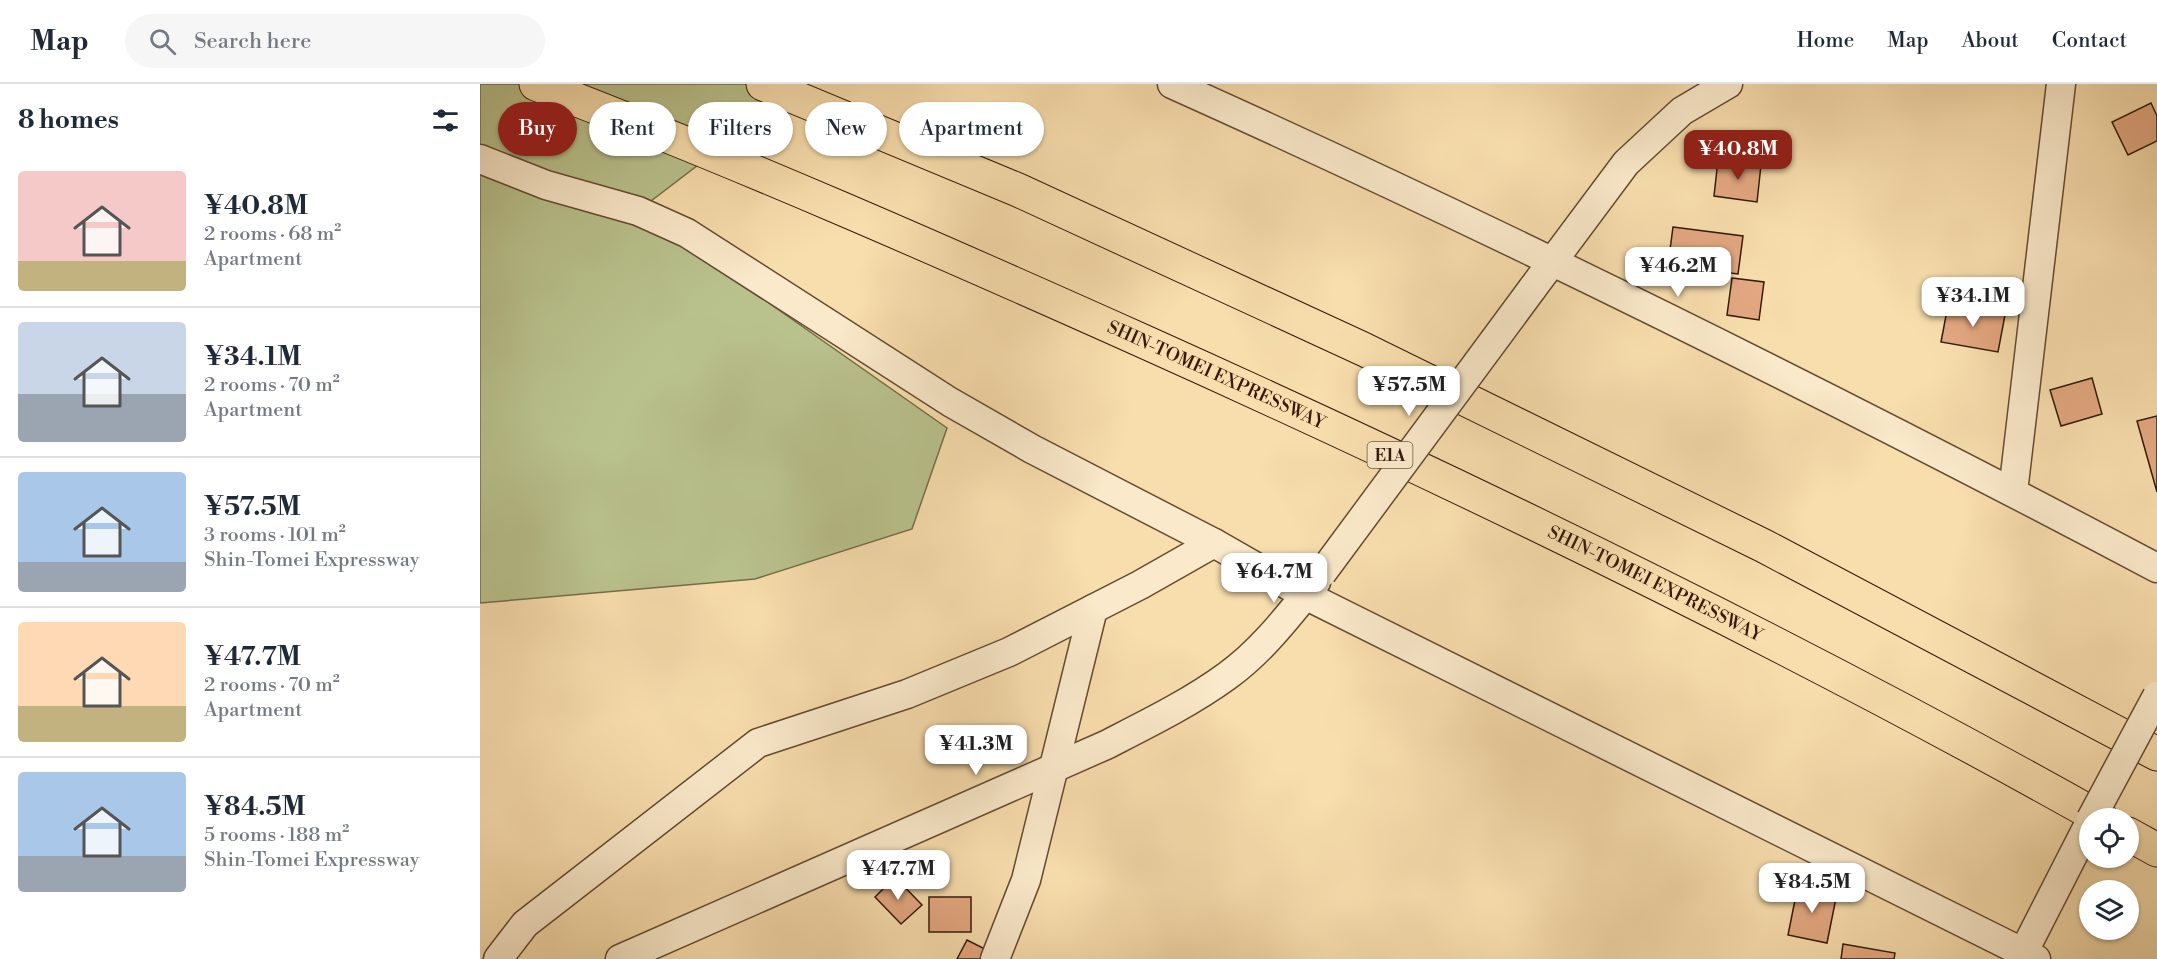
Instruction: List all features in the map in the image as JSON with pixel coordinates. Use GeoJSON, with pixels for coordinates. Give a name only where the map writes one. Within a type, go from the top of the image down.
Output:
{"type":"FeatureCollection","features":[{"type":"Feature","properties":{"kind":"highway","name":"SHIN-TOMEI EXPRESSWAY"},"geometry":{"type":"LineString","coordinates":[[537,84],[658,131],[979,268],[1330,426],[1727,618],[2081,808]]}},
{"type":"Feature","properties":{"kind":"highway"},"geometry":{"type":"LineString","coordinates":[[763,84],[1018,190],[1363,349],[1764,546],[2157,754]]}},
{"type":"Feature","properties":{"kind":"highway"},"geometry":{"type":"LineString","coordinates":[[2139,840],[2157,850]]}},
{"type":"Feature","properties":{"kind":"street"},"geometry":{"type":"LineString","coordinates":[[1172,84],[1554,261],[2013,492],[2157,568]]}},
{"type":"Feature","properties":{"kind":"street"},"geometry":{"type":"LineString","coordinates":[[620,959],[1106,745],[1171,711],[1228,676],[1292,615],[1626,163],[1682,111],[1728,84]]}},
{"type":"Feature","properties":{"kind":"street"},"geometry":{"type":"LineString","coordinates":[[2013,492],[2061,84]]}},
{"type":"Feature","properties":{"kind":"street"},"geometry":{"type":"LineString","coordinates":[[480,159],[546,185],[638,211],[687,233],[950,402],[1032,449],[1214,543],[1305,596],[2026,956],[2056,884],[2079,841]]}},
{"type":"Feature","properties":{"kind":"street"},"geometry":{"type":"LineString","coordinates":[[498,959],[525,924],[758,743],[907,694],[1010,652],[1214,543]]}},
{"type":"Feature","properties":{"kind":"street"},"geometry":{"type":"LineString","coordinates":[[995,959],[1026,880],[1092,609]]}},
{"type":"Feature","properties":{"kind":"street"},"geometry":{"type":"LineString","coordinates":[[2096,808],[2157,696]]}},
{"type":"Feature","properties":{"kind":"green space"},"geometry":{"type":"Polygon","coordinates":[[[480,84],[804,84],[780,102],[688,102],[688,156],[710,156],[638,211],[947,428],[912,529],[755,579],[480,603],[480,84]]]}},
{"type":"Feature","properties":{"kind":"building"},"geometry":{"type":"Polygon","coordinates":[[[2151,103],[2157,116],[2157,141],[2128,155],[2112,122],[2151,103]]]}},
{"type":"Feature","properties":{"kind":"building"},"geometry":{"type":"Polygon","coordinates":[[[1718,160],[1761,165],[1757,202],[1714,196],[1718,160]]]}},
{"type":"Feature","properties":{"kind":"building"},"geometry":{"type":"Polygon","coordinates":[[[1673,227],[1743,236],[1738,274],[1668,265],[1673,227]]]}},
{"type":"Feature","properties":{"kind":"building"},"geometry":{"type":"Polygon","coordinates":[[[1732,278],[1764,282],[1759,320],[1727,315],[1732,278]]]}},
{"type":"Feature","properties":{"kind":"building"},"geometry":{"type":"Polygon","coordinates":[[[1948,305],[2005,315],[1998,352],[1941,342],[1948,305]]]}},
{"type":"Feature","properties":{"kind":"building"},"geometry":{"type":"Polygon","coordinates":[[[2092,378],[2102,414],[2061,426],[2050,390],[2092,378]]]}},
{"type":"Feature","properties":{"kind":"building"},"geometry":{"type":"Polygon","coordinates":[[[2157,416],[2157,492],[2137,421],[2157,416]]]}},
{"type":"Feature","properties":{"kind":"building"},"geometry":{"type":"Polygon","coordinates":[[[895,877],[922,905],[901,924],[875,897],[895,877]]]}},
{"type":"Feature","properties":{"kind":"building"},"geometry":{"type":"Polygon","coordinates":[[[1798,885],[1837,893],[1827,943],[1788,935],[1798,885]]]}},
{"type":"Feature","properties":{"kind":"building"},"geometry":{"type":"Polygon","coordinates":[[[929,897],[971,897],[971,932],[929,932],[929,897]]]}},
{"type":"Feature","properties":{"kind":"building"},"geometry":{"type":"Polygon","coordinates":[[[967,940],[987,950],[983,959],[957,959],[967,940]]]}},
{"type":"Feature","properties":{"kind":"building"},"geometry":{"type":"Polygon","coordinates":[[[1843,944],[1895,953],[1894,959],[1841,959],[1843,944]]]}}]}
